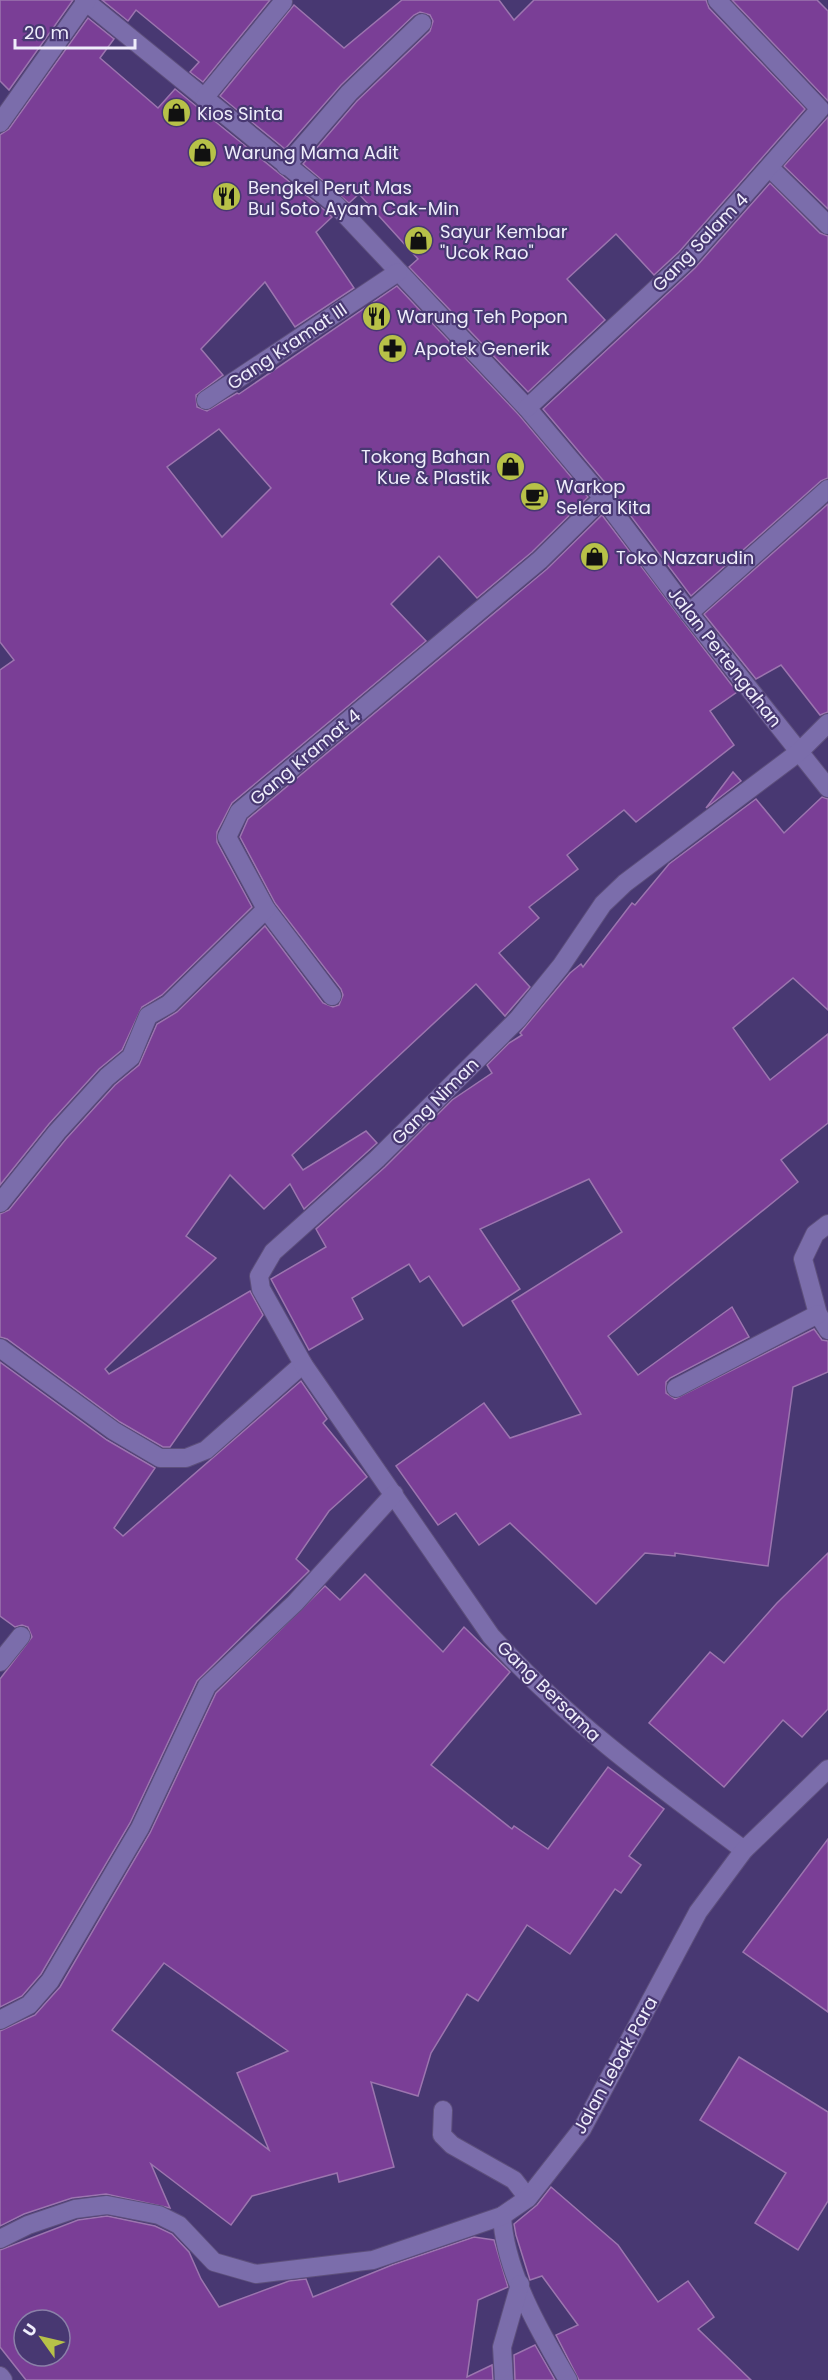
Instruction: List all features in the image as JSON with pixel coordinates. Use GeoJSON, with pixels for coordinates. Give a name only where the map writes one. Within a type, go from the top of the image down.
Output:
{"type":"FeatureCollection","features":[{"type":"Feature","properties":{"kind":"street","name":"Jalan Pertengahan"},"geometry":{"type":"LineString","coordinates":[[85,1],[336,205],[527,408],[603,498],[689,613],[828,788]]}},
{"type":"Feature","properties":{"kind":"street"},"geometry":{"type":"LineString","coordinates":[[0,123],[85,1]]}},
{"type":"Feature","properties":{"kind":"street"},"geometry":{"type":"LineString","coordinates":[[204,98],[283,2]]}},
{"type":"Feature","properties":{"kind":"street","name":"Gang Salam 4"},"geometry":{"type":"LineString","coordinates":[[527,408],[687,260],[820,109],[778,65],[725,3]]}},
{"type":"Feature","properties":{"kind":"street"},"geometry":{"type":"LineString","coordinates":[[286,166],[349,93],[422,23]]}},
{"type":"Feature","properties":{"kind":"street"},"geometry":{"type":"LineString","coordinates":[[770,168],[828,225]]}},
{"type":"Feature","properties":{"kind":"street","name":"Gang Kramat III"},"geometry":{"type":"LineString","coordinates":[[206,400],[398,272]]}},
{"type":"Feature","properties":{"kind":"street"},"geometry":{"type":"LineString","coordinates":[[689,613],[828,489]]}},
{"type":"Feature","properties":{"kind":"street","name":"Gang Kramat 4"},"geometry":{"type":"LineString","coordinates":[[267,909],[227,837],[239,812],[540,560],[603,498]]}},
{"type":"Feature","properties":{"kind":"street","name":"Gang Niman"},"geometry":{"type":"LineString","coordinates":[[394,1494],[303,1364],[261,1289],[259,1276],[264,1263],[377,1158],[518,1019],[610,897],[799,752],[828,723]]}},
{"type":"Feature","properties":{"kind":"street"},"geometry":{"type":"LineString","coordinates":[[0,1203],[57,1132],[107,1077],[131,1057],[148,1016],[169,1004],[267,909],[332,996]]}},
{"type":"Feature","properties":{"kind":"street"},"geometry":{"type":"LineString","coordinates":[[828,1224],[815,1234],[803,1259],[818,1314],[828,1330]]}},
{"type":"Feature","properties":{"kind":"street"},"geometry":{"type":"LineString","coordinates":[[676,1388],[818,1314]]}},
{"type":"Feature","properties":{"kind":"street"},"geometry":{"type":"LineString","coordinates":[[0,1348],[114,1431],[160,1458],[186,1458],[206,1450],[303,1364]]}},
{"type":"Feature","properties":{"kind":"street"},"geometry":{"type":"LineString","coordinates":[[0,2020],[29,2005],[50,1981],[140,1828],[207,1686],[295,1603],[394,1494]]}},
{"type":"Feature","properties":{"kind":"street","name":"Gang Bersama"},"geometry":{"type":"LineString","coordinates":[[394,1494],[491,1636],[522,1671],[570,1716],[627,1763],[744,1850]]}},
{"type":"Feature","properties":{"kind":"street"},"geometry":{"type":"LineString","coordinates":[[0,1662],[21,1636]]}},
{"type":"Feature","properties":{"kind":"street","name":"Jalan Lebak Para"},"geometry":{"type":"LineString","coordinates":[[0,2239],[28,2225],[75,2209],[107,2205],[159,2215],[179,2225],[214,2262],[256,2274],[373,2260],[502,2216],[528,2198],[582,2129],[698,1912],[744,1850],[828,1769]]}},
{"type":"Feature","properties":{"kind":"street"},"geometry":{"type":"LineString","coordinates":[[443,2110],[442,2135],[452,2145],[514,2181],[528,2198]]}},
{"type":"Feature","properties":{"kind":"street"},"geometry":{"type":"LineString","coordinates":[[502,2216],[503,2235],[534,2322],[568,2380]]}},
{"type":"Feature","properties":{"kind":"street"},"geometry":{"type":"LineString","coordinates":[[504,2380],[502,2347],[520,2284]]}},
{"type":"Feature","properties":{"kind":"street"},"geometry":{"type":"LineString","coordinates":[[0,2376],[3,2380]]}},
{"type":"Feature","properties":{"kind":"building"},"geometry":{"type":"Polygon","coordinates":[[[0,0],[73,0],[9,90],[0,81],[0,0]]]}},
{"type":"Feature","properties":{"kind":"building"},"geometry":{"type":"Polygon","coordinates":[[[102,0],[270,0],[203,82],[190,72],[199,62],[136,10],[128,21],[102,0]]]}},
{"type":"Feature","properties":{"kind":"building"},"geometry":{"type":"Polygon","coordinates":[[[402,0],[499,0],[514,20],[534,0],[706,0],[709,8],[805,109],[679,252],[654,275],[616,234],[567,279],[605,320],[528,392],[409,267],[418,259],[359,194],[349,203],[303,164],[357,101],[430,31],[433,21],[430,15],[420,12],[414,15],[341,85],[285,149],[220,96],[294,5],[344,48],[402,0]]]}},
{"type":"Feature","properties":{"kind":"building"},"geometry":{"type":"Polygon","coordinates":[[[732,0],[817,0],[828,11],[828,101],[732,0]]]}},
{"type":"Feature","properties":{"kind":"building"},"geometry":{"type":"Polygon","coordinates":[[[88,18],[114,39],[100,58],[158,108],[175,89],[332,217],[316,232],[354,288],[295,327],[265,282],[201,349],[223,375],[196,395],[197,407],[207,411],[237,393],[239,394],[397,286],[519,415],[588,497],[532,552],[477,598],[439,556],[391,604],[426,641],[232,803],[217,832],[217,842],[252,907],[162,995],[142,1007],[122,1050],[99,1069],[49,1124],[0,1185],[0,670],[14,660],[0,642],[0,135],[9,129],[88,18]],[[219,429],[167,467],[222,537],[271,488],[219,429]]]}},
{"type":"Feature","properties":{"kind":"building"},"geometry":{"type":"Polygon","coordinates":[[[828,117],[828,209],[784,166],[828,117]]]}},
{"type":"Feature","properties":{"kind":"building"},"geometry":{"type":"Polygon","coordinates":[[[770,183],[820,233],[828,236],[828,478],[821,481],[691,596],[612,491],[543,409],[695,268],[770,183]]]}},
{"type":"Feature","properties":{"kind":"building"},"geometry":{"type":"Polygon","coordinates":[[[828,504],[828,712],[820,715],[781,665],[756,679],[704,614],[828,504]]]}},
{"type":"Feature","properties":{"kind":"building"},"geometry":{"type":"Polygon","coordinates":[[[602,515],[737,692],[710,711],[734,745],[636,822],[624,810],[567,855],[578,869],[529,907],[539,918],[499,953],[530,987],[505,1016],[476,984],[292,1155],[303,1170],[366,1131],[377,1143],[304,1209],[290,1184],[264,1209],[230,1175],[186,1236],[216,1258],[105,1369],[109,1374],[250,1291],[263,1315],[170,1447],[163,1447],[120,1422],[7,1339],[0,1337],[0,1214],[9,1210],[66,1139],[115,1085],[139,1065],[157,1024],[177,1012],[265,926],[323,1003],[333,1007],[339,1005],[343,995],[341,989],[275,903],[240,837],[248,819],[547,569],[602,515]]]}},
{"type":"Feature","properties":{"kind":"building"},"geometry":{"type":"Polygon","coordinates":[[[733,772],[741,781],[706,808],[733,772]]]}},
{"type":"Feature","properties":{"kind":"building"},"geometry":{"type":"Polygon","coordinates":[[[822,797],[828,799],[828,1010],[793,978],[733,1028],[770,1080],[828,1034],[828,1123],[781,1160],[798,1182],[608,1336],[638,1375],[732,1307],[749,1337],[670,1378],[666,1382],[666,1393],[675,1399],[814,1329],[822,1340],[828,1341],[828,1372],[793,1387],[768,1566],[675,1553],[675,1556],[645,1553],[596,1604],[510,1523],[479,1545],[456,1513],[438,1525],[396,1466],[484,1403],[510,1438],[581,1414],[512,1301],[622,1232],[589,1179],[480,1229],[520,1289],[463,1326],[429,1276],[420,1282],[409,1264],[352,1298],[363,1319],[309,1350],[271,1279],[326,1247],[316,1229],[385,1167],[452,1100],[492,1073],[487,1065],[509,1043],[522,1035],[520,1033],[570,973],[581,964],[583,967],[632,903],[635,905],[669,864],[756,799],[784,833],[822,797]]]}},
{"type":"Feature","properties":{"kind":"building"},"geometry":{"type":"Polygon","coordinates":[[[0,1362],[107,1440],[155,1468],[114,1528],[123,1536],[301,1381],[327,1419],[323,1423],[367,1477],[329,1511],[296,1559],[309,1571],[197,1681],[130,1823],[41,1974],[22,1996],[0,2007],[0,1679],[32,1637],[28,1627],[22,1625],[15,1627],[0,1616],[0,1362]]]}},
{"type":"Feature","properties":{"kind":"building"},"geometry":{"type":"Polygon","coordinates":[[[828,1553],[828,1709],[802,1737],[783,1720],[724,1787],[649,1723],[710,1652],[724,1663],[777,1603],[828,1553]]]}},
{"type":"Feature","properties":{"kind":"building"},"geometry":{"type":"Polygon","coordinates":[[[365,1574],[443,1652],[464,1627],[510,1672],[431,1765],[512,1829],[514,1826],[548,1849],[608,1767],[664,1809],[629,1856],[641,1865],[621,1893],[615,1889],[570,1954],[527,1925],[478,2001],[467,1994],[431,2053],[418,2096],[371,2082],[394,2167],[339,2182],[337,2173],[252,2196],[231,2225],[151,2164],[170,2208],[106,2194],[72,2198],[24,2214],[0,2226],[0,2031],[35,2015],[60,1987],[150,1833],[216,1693],[325,1586],[340,1600],[365,1574]],[[164,1963],[112,2030],[269,2150],[237,2073],[288,2051],[164,1963]]]}},
{"type":"Feature","properties":{"kind":"building"},"geometry":{"type":"Polygon","coordinates":[[[828,1839],[828,2012],[743,1952],[828,1839]]]}},
{"type":"Feature","properties":{"kind":"building"},"geometry":{"type":"Polygon","coordinates":[[[739,2057],[828,2112],[828,2201],[798,2250],[755,2223],[786,2173],[700,2120],[739,2057]]]}},
{"type":"Feature","properties":{"kind":"building"},"geometry":{"type":"Polygon","coordinates":[[[551,2187],[618,2245],[658,2302],[688,2281],[714,2317],[698,2329],[751,2380],[579,2380],[556,2335],[578,2325],[542,2276],[530,2280],[514,2224],[537,2205],[551,2187]]]}},
{"type":"Feature","properties":{"kind":"building"},"geometry":{"type":"Polygon","coordinates":[[[107,2216],[155,2226],[172,2234],[189,2252],[201,2279],[219,2307],[289,2281],[306,2279],[313,2297],[392,2265],[474,2237],[494,2240],[508,2287],[478,2300],[467,2377],[492,2365],[493,2380],[26,2380],[17,2368],[72,2368],[72,2308],[12,2308],[12,2362],[0,2347],[0,2250],[78,2220],[107,2216]]]}},
{"type":"Feature","properties":{"kind":"building"},"geometry":{"type":"Polygon","coordinates":[[[535,2345],[555,2380],[515,2380],[514,2355],[535,2345]]]}},
{"type":"Feature","properties":{"kind":"place","name":"Kios Sinta"},"geometry":{"type":"Point","coordinates":[176,113]}},
{"type":"Feature","properties":{"kind":"place","name":"Warung Mama Adit"},"geometry":{"type":"Point","coordinates":[203,152]}},
{"type":"Feature","properties":{"kind":"place","name":"Bengkel Perut Mas Bul Soto Ayam Cak-Min"},"geometry":{"type":"Point","coordinates":[227,197]}},
{"type":"Feature","properties":{"kind":"place","name":"Sayur Kembar \"Ucok Rao\""},"geometry":{"type":"Point","coordinates":[419,241]}},
{"type":"Feature","properties":{"kind":"place","name":"Warung Teh Popon"},"geometry":{"type":"Point","coordinates":[376,316]}},
{"type":"Feature","properties":{"kind":"place","name":"Apotek Generik"},"geometry":{"type":"Point","coordinates":[393,348]}},
{"type":"Feature","properties":{"kind":"place","name":"Tokong Bahan Kue & Plastik"},"geometry":{"type":"Point","coordinates":[511,466]}},
{"type":"Feature","properties":{"kind":"place","name":"Warkop Selera Kita"},"geometry":{"type":"Point","coordinates":[535,496]}},
{"type":"Feature","properties":{"kind":"place","name":"Toko Nazarudin"},"geometry":{"type":"Point","coordinates":[595,557]}}]}
